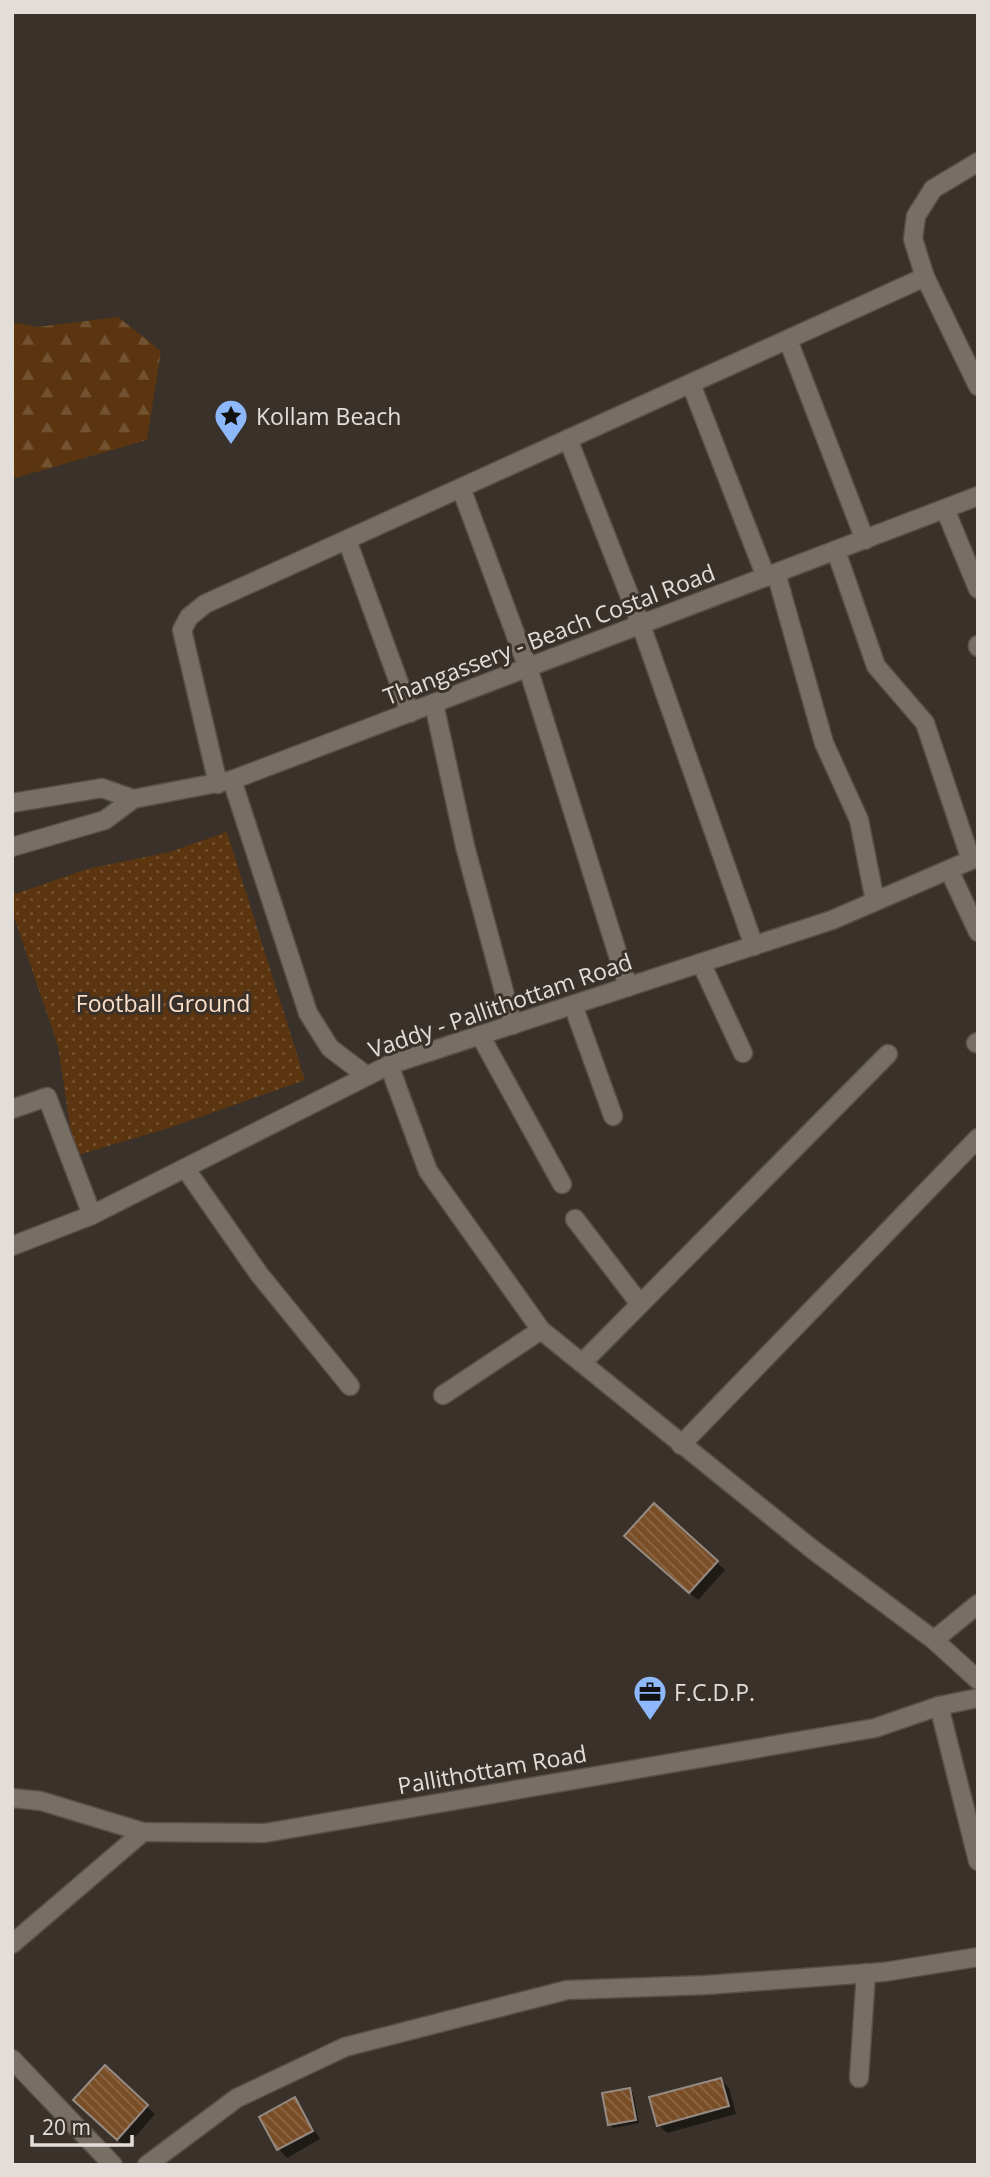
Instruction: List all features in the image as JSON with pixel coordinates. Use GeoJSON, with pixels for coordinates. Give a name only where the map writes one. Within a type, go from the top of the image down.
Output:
{"type":"FeatureCollection","features":[{"type":"Feature","properties":{"kind":"street"},"geometry":{"type":"LineString","coordinates":[[978,162],[933,189],[916,216],[913,239],[925,278],[978,386]]}},
{"type":"Feature","properties":{"kind":"street"},"geometry":{"type":"LineString","coordinates":[[367,1076],[330,1048],[308,1013],[225,782],[182,630],[189,617],[205,604],[925,278]]}},
{"type":"Feature","properties":{"kind":"street"},"geometry":{"type":"LineString","coordinates":[[788,340],[865,540]]}},
{"type":"Feature","properties":{"kind":"street"},"geometry":{"type":"LineString","coordinates":[[691,384],[771,575],[824,743],[859,820],[875,901]]}},
{"type":"Feature","properties":{"kind":"street"},"geometry":{"type":"LineString","coordinates":[[568,439],[641,625],[754,946]]}},
{"type":"Feature","properties":{"kind":"street"},"geometry":{"type":"LineString","coordinates":[[461,488],[528,668],[628,986]]}},
{"type":"Feature","properties":{"kind":"street","name":"Thangassery - Beach Costal Road"},"geometry":{"type":"LineString","coordinates":[[12,847],[105,820],[133,799],[225,782],[978,496]]}},
{"type":"Feature","properties":{"kind":"street"},"geometry":{"type":"LineString","coordinates":[[945,509],[978,590]]}},
{"type":"Feature","properties":{"kind":"street"},"geometry":{"type":"LineString","coordinates":[[347,540],[410,713]]}},
{"type":"Feature","properties":{"kind":"street"},"geometry":{"type":"LineString","coordinates":[[836,551],[876,666],[925,723],[974,858]]}},
{"type":"Feature","properties":{"kind":"street"},"geometry":{"type":"LineString","coordinates":[[433,704],[465,846],[513,1025]]}},
{"type":"Feature","properties":{"kind":"street","name":"Thangassery - Beach Costal Road"},"geometry":{"type":"LineString","coordinates":[[12,803],[102,788],[133,799]]}},
{"type":"Feature","properties":{"kind":"street","name":"Vaddy - Pallithottam Road"},"geometry":{"type":"LineString","coordinates":[[12,1246],[92,1215],[389,1065],[832,920],[974,858]]}},
{"type":"Feature","properties":{"kind":"street"},"geometry":{"type":"LineString","coordinates":[[949,870],[978,932]]}},
{"type":"Feature","properties":{"kind":"street"},"geometry":{"type":"LineString","coordinates":[[701,963],[743,1053]]}},
{"type":"Feature","properties":{"kind":"street"},"geometry":{"type":"LineString","coordinates":[[573,1005],[613,1116]]}},
{"type":"Feature","properties":{"kind":"street"},"geometry":{"type":"LineString","coordinates":[[480,1035],[562,1184]]}},
{"type":"Feature","properties":{"kind":"street"},"geometry":{"type":"LineString","coordinates":[[582,1363],[888,1054]]}},
{"type":"Feature","properties":{"kind":"street"},"geometry":{"type":"LineString","coordinates":[[389,1065],[428,1171],[541,1330],[812,1549],[934,1640],[978,1680]]}},
{"type":"Feature","properties":{"kind":"street"},"geometry":{"type":"LineString","coordinates":[[12,1109],[47,1097],[92,1215]]}},
{"type":"Feature","properties":{"kind":"street"},"geometry":{"type":"LineString","coordinates":[[681,1445],[978,1138]]}},
{"type":"Feature","properties":{"kind":"street"},"geometry":{"type":"LineString","coordinates":[[185,1168],[259,1274],[350,1386]]}},
{"type":"Feature","properties":{"kind":"street"},"geometry":{"type":"LineString","coordinates":[[575,1219],[640,1304]]}},
{"type":"Feature","properties":{"kind":"street"},"geometry":{"type":"LineString","coordinates":[[443,1395],[541,1330]]}},
{"type":"Feature","properties":{"kind":"street"},"geometry":{"type":"LineString","coordinates":[[934,1640],[978,1604]]}},
{"type":"Feature","properties":{"kind":"street","name":"Pallithottam Road"},"geometry":{"type":"LineString","coordinates":[[12,1798],[41,1801],[143,1832],[265,1833],[875,1728],[939,1706],[978,1698]]}},
{"type":"Feature","properties":{"kind":"street"},"geometry":{"type":"LineString","coordinates":[[939,1706],[978,1861]]}},
{"type":"Feature","properties":{"kind":"street"},"geometry":{"type":"LineString","coordinates":[[12,1944],[143,1832]]}},
{"type":"Feature","properties":{"kind":"street"},"geometry":{"type":"LineString","coordinates":[[147,2165],[237,2098],[345,2047],[567,1990],[706,1985],[866,1973],[978,1957]]}},
{"type":"Feature","properties":{"kind":"street"},"geometry":{"type":"LineString","coordinates":[[859,2078],[866,1973]]}},
{"type":"Feature","properties":{"kind":"street"},"geometry":{"type":"LineString","coordinates":[[12,2059],[113,2165]]}},
{"type":"Feature","properties":{"kind":"green space"},"geometry":{"type":"Polygon","coordinates":[[[118,317],[161,351],[147,440],[12,479],[12,322],[38,327],[118,317]]]}},
{"type":"Feature","properties":{"kind":"green space","name":"Football Ground"},"geometry":{"type":"Polygon","coordinates":[[[227,832],[305,1080],[172,1127],[78,1155],[70,1126],[58,1046],[12,911],[12,895],[87,869],[169,852],[227,832]]]}},
{"type":"Feature","properties":{"kind":"building"},"geometry":{"type":"Polygon","coordinates":[[[654,1503],[718,1561],[689,1593],[624,1536],[654,1503]]]}},
{"type":"Feature","properties":{"kind":"building"},"geometry":{"type":"Polygon","coordinates":[[[105,2065],[148,2105],[117,2140],[73,2100],[105,2065]]]}},
{"type":"Feature","properties":{"kind":"building"},"geometry":{"type":"Polygon","coordinates":[[[721,2078],[729,2106],[657,2126],[649,2097],[721,2078]]]}},
{"type":"Feature","properties":{"kind":"building"},"geometry":{"type":"Polygon","coordinates":[[[630,2088],[636,2120],[608,2125],[602,2093],[630,2088]]]}},
{"type":"Feature","properties":{"kind":"building"},"geometry":{"type":"Polygon","coordinates":[[[295,2097],[313,2131],[277,2150],[259,2117],[295,2097]]]}},
{"type":"Feature","properties":{"kind":"place","name":"Kollam Beach"},"geometry":{"type":"Point","coordinates":[231,446]}},
{"type":"Feature","properties":{"kind":"place","name":"F.C.D.P."},"geometry":{"type":"Point","coordinates":[650,1722]}}]}
